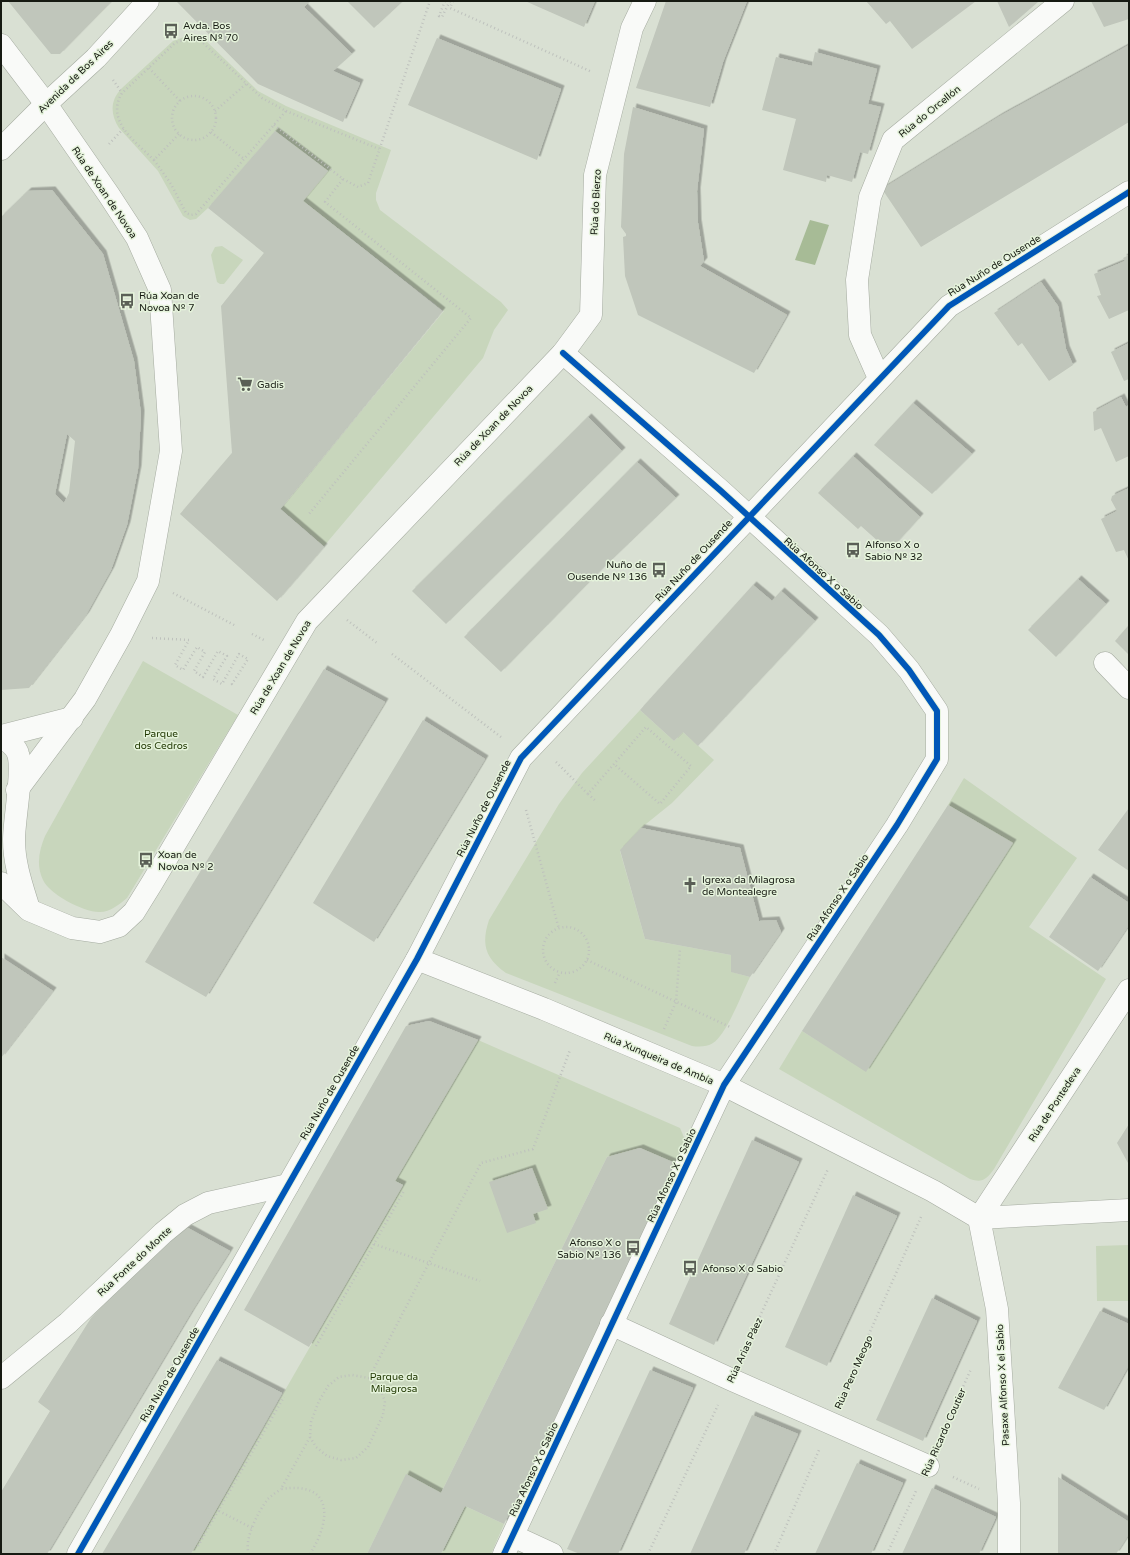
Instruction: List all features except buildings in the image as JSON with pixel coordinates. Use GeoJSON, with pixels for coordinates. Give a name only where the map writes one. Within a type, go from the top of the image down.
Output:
{"type":"FeatureCollection","features":[{"type":"Feature","properties":{"kind":"street","name":"Avenida de Bos Aires"},"geometry":{"type":"LineString","coordinates":[[1,149],[46,104],[96,58],[148,1]]}},
{"type":"Feature","properties":{"kind":"street","name":"Rúa do Bierzo"},"geometry":{"type":"LineString","coordinates":[[563,352],[591,315],[595,175],[632,28],[645,1]]}},
{"type":"Feature","properties":{"kind":"street","name":"Rúa do Orcellón"},"geometry":{"type":"LineString","coordinates":[[878,378],[860,334],[857,280],[870,197],[893,140],[1063,1]]}},
{"type":"Feature","properties":{"kind":"street","name":"Rúa de Xoan de Novoa"},"geometry":{"type":"LineString","coordinates":[[1,45],[46,104],[136,238],[160,290],[170,451],[148,581],[121,635],[86,699],[17,790]]}},
{"type":"Feature","properties":{"kind":"street","name":"Rúa Nuño de Ousende"},"geometry":{"type":"LineString","coordinates":[[78,1554],[417,959],[525,755],[878,378],[949,306],[1129,192]]}},
{"type":"Feature","properties":{"kind":"street","name":"Rúa de Xoan de Novoa"},"geometry":{"type":"LineString","coordinates":[[1,883],[29,910],[72,928],[100,932],[120,926],[134,912],[307,621],[563,352]]}},
{"type":"Feature","properties":{"kind":"street","name":"Rúa Afonso X o Sabio"},"geometry":{"type":"LineString","coordinates":[[508,1545],[724,1085],[892,831],[937,759],[937,711],[909,670],[878,635],[747,517],[721,491],[563,352]]}},
{"type":"Feature","properties":{"kind":"street"},"geometry":{"type":"LineString","coordinates":[[1105,663],[1129,688]]}},
{"type":"Feature","properties":{"kind":"street"},"geometry":{"type":"LineString","coordinates":[[1,736],[72,718]]}},
{"type":"Feature","properties":{"kind":"street"},"geometry":{"type":"LineString","coordinates":[[1,736],[10,743],[18,753],[19,769],[17,790],[7,847],[29,910]]}},
{"type":"Feature","properties":{"kind":"street","name":"Rúa Xunqueira de Ambía"},"geometry":{"type":"LineString","coordinates":[[417,959],[724,1085],[839,1145],[933,1191],[979,1218]]}},
{"type":"Feature","properties":{"kind":"street","name":"Rúa de Pontedeva"},"geometry":{"type":"LineString","coordinates":[[979,1218],[1129,990]]}},
{"type":"Feature","properties":{"kind":"street","name":"Rúa Fonte do Monte"},"geometry":{"type":"LineString","coordinates":[[1,1378],[68,1323],[163,1233],[185,1215],[208,1203],[288,1185]]}},
{"type":"Feature","properties":{"kind":"street"},"geometry":{"type":"LineString","coordinates":[[979,1218],[1129,1210]]}},
{"type":"Feature","properties":{"kind":"street","name":"Pasaxe Alfonso X el Sabio"},"geometry":{"type":"LineString","coordinates":[[979,1218],[997,1309],[1009,1503],[1009,1554]]}},
{"type":"Feature","properties":{"kind":"street"},"geometry":{"type":"LineString","coordinates":[[611,1324],[730,1380],[928,1466]]}},
{"type":"Feature","properties":{"kind":"street"},"geometry":{"type":"LineString","coordinates":[[508,1545],[552,1554]]}},
{"type":"Feature","properties":{"kind":"path"},"geometry":{"type":"LineString","coordinates":[[274,125],[343,179],[358,187],[368,183],[430,1]]}},
{"type":"Feature","properties":{"kind":"path"},"geometry":{"type":"LineString","coordinates":[[445,1],[440,16],[442,17],[450,1]]}},
{"type":"Feature","properties":{"kind":"path"},"geometry":{"type":"LineString","coordinates":[[453,1],[450,8],[618,84]]}},
{"type":"Feature","properties":{"kind":"path"},"geometry":{"type":"LineString","coordinates":[[286,111],[196,214],[191,215],[186,213],[171,184],[154,160],[126,131],[119,121],[116,112],[118,100],[122,93],[175,43],[183,40],[197,39],[201,41],[262,98],[286,111],[379,150]]}},
{"type":"Feature","properties":{"kind":"path"},"geometry":{"type":"LineString","coordinates":[[149,68],[180,101]]}},
{"type":"Feature","properties":{"kind":"path"},"geometry":{"type":"LineString","coordinates":[[215,111],[246,84]]}},
{"type":"Feature","properties":{"kind":"path"},"geometry":{"type":"LineString","coordinates":[[200,97],[207,100],[215,111],[215,125],[211,132],[199,140],[185,138],[179,134],[172,121],[175,107],[180,101],[186,98],[200,97]]}},
{"type":"Feature","properties":{"kind":"path"},"geometry":{"type":"LineString","coordinates":[[211,132],[244,159]]}},
{"type":"Feature","properties":{"kind":"path"},"geometry":{"type":"LineString","coordinates":[[154,160],[179,134]]}},
{"type":"Feature","properties":{"kind":"path"},"geometry":{"type":"LineString","coordinates":[[310,514],[471,318],[325,202],[343,179]]}},
{"type":"Feature","properties":{"kind":"path"},"geometry":{"type":"LineString","coordinates":[[148,581],[236,626]]}},
{"type":"Feature","properties":{"kind":"path"},"geometry":{"type":"LineString","coordinates":[[324,603],[377,643]]}},
{"type":"Feature","properties":{"kind":"path"},"geometry":{"type":"LineString","coordinates":[[121,635],[189,640],[175,665],[184,670],[197,647],[205,652],[194,671],[203,677],[218,651],[227,656],[214,679],[222,684],[239,654],[248,659],[232,684],[237,687]]}},
{"type":"Feature","properties":{"kind":"path"},"geometry":{"type":"LineString","coordinates":[[392,654],[525,755],[588,794],[597,802]]}},
{"type":"Feature","properties":{"kind":"path"},"geometry":{"type":"LineString","coordinates":[[588,794],[646,726],[691,766],[660,804],[614,764]]}},
{"type":"Feature","properties":{"kind":"path"},"geometry":{"type":"LineString","coordinates":[[525,755],[558,928]]}},
{"type":"Feature","properties":{"kind":"path"},"geometry":{"type":"LineString","coordinates":[[558,928],[572,928],[585,936],[589,950],[587,960],[579,970],[572,972],[560,972],[551,967],[544,954],[544,946],[550,933],[558,928]]}},
{"type":"Feature","properties":{"kind":"path"},"geometry":{"type":"LineString","coordinates":[[652,1055],[676,1002],[680,949]]}},
{"type":"Feature","properties":{"kind":"path"},"geometry":{"type":"LineString","coordinates":[[587,960],[755,1039]]}},
{"type":"Feature","properties":{"kind":"path"},"geometry":{"type":"LineString","coordinates":[[369,1378],[481,1163],[533,1149],[580,1025]]}},
{"type":"Feature","properties":{"kind":"path"},"geometry":{"type":"LineString","coordinates":[[316,1346],[404,1191]]}},
{"type":"Feature","properties":{"kind":"path"},"geometry":{"type":"LineString","coordinates":[[374,1244],[480,1281]]}},
{"type":"Feature","properties":{"kind":"path"},"geometry":{"type":"LineString","coordinates":[[249,1554],[247,1550],[252,1528],[258,1514],[269,1498],[281,1489],[310,1437],[311,1422],[319,1401],[328,1386],[339,1377],[352,1375],[369,1378],[380,1389],[385,1401],[383,1415],[368,1447],[356,1458],[341,1460],[327,1456],[316,1447],[310,1437]]}},
{"type":"Feature","properties":{"kind":"path"},"geometry":{"type":"LineString","coordinates":[[198,1546],[284,1397]]}},
{"type":"Feature","properties":{"kind":"path"},"geometry":{"type":"LineString","coordinates":[[928,1466],[1009,1503]]}},
{"type":"Feature","properties":{"kind":"path"},"geometry":{"type":"LineString","coordinates":[[281,1489],[296,1486],[310,1491],[322,1500],[325,1512],[323,1527],[310,1554]]}},
{"type":"Feature","properties":{"kind":"path"},"geometry":{"type":"LineString","coordinates":[[219,1511],[252,1528]]}},
{"type":"Feature","properties":{"kind":"green space"},"geometry":{"type":"Polygon","coordinates":[[[187,36],[203,38],[258,91],[286,106],[391,150],[376,193],[376,200],[380,210],[501,302],[508,310],[494,330],[483,358],[324,546],[281,509],[444,311],[303,201],[328,171],[275,131],[208,208],[196,219],[190,220],[183,216],[158,171],[119,128],[114,118],[113,102],[122,88],[173,41],[187,36]]]}},
{"type":"Feature","properties":{"kind":"green space"},"geometry":{"type":"Polygon","coordinates":[[[222,246],[243,260],[224,284],[220,284],[217,282],[211,255],[215,247],[222,246]]]}},
{"type":"Feature","properties":{"kind":"green space","name":"Parque dos Cedros"},"geometry":{"type":"Polygon","coordinates":[[[143,661],[238,715],[127,898],[107,911],[93,911],[68,902],[52,891],[47,885],[43,880],[39,863],[41,847],[45,836],[143,661]]]}},
{"type":"Feature","properties":{"kind":"green space"},"geometry":{"type":"Polygon","coordinates":[[[640,710],[674,741],[683,732],[714,760],[672,803],[641,828],[620,851],[645,939],[731,955],[732,972],[750,977],[734,1013],[724,1031],[713,1043],[706,1046],[692,1046],[506,973],[493,962],[489,956],[485,943],[489,920],[559,804],[582,773],[640,710]]]}},
{"type":"Feature","properties":{"kind":"green space"},"geometry":{"type":"Polygon","coordinates":[[[964,778],[1077,858],[1029,927],[1106,979],[994,1169],[984,1180],[978,1181],[970,1179],[779,1069],[802,1031],[866,1071],[1012,843],[948,805],[964,778]]]}},
{"type":"Feature","properties":{"kind":"green space","name":"Parque da Milagrosa"},"geometry":{"type":"Polygon","coordinates":[[[478,1040],[680,1128],[686,1142],[675,1163],[640,1148],[607,1157],[441,1493],[406,1475],[367,1554],[191,1554],[403,1185],[395,1181],[478,1040]]]}},
{"type":"Feature","properties":{"kind":"green space"},"geometry":{"type":"Polygon","coordinates":[[[1129,1245],[1129,1301],[1097,1301],[1096,1246],[1129,1245]]]}},
{"type":"Feature","properties":{"kind":"green space"},"geometry":{"type":"Polygon","coordinates":[[[465,1506],[504,1524],[491,1554],[441,1554],[465,1506]]]}},
{"type":"Feature","properties":{"kind":"shaded area"},"geometry":{"type":"Polygon","coordinates":[[[810,220],[829,225],[815,265],[795,260],[810,220]]]}},
{"type":"Feature","properties":{"kind":"cycle path"},"geometry":{"type":"LineString","coordinates":[[78,1554],[417,959],[521,758],[949,306],[1129,192]]}},
{"type":"Feature","properties":{"kind":"cycle path"},"geometry":{"type":"LineString","coordinates":[[504,1554],[724,1085],[897,825],[937,759],[937,711],[909,670],[879,635],[721,491],[563,353]]}},
{"type":"Feature","properties":{"kind":"place","name":"Avda. Bos Aires Nº 70"},"geometry":{"type":"Point","coordinates":[171,31]}},
{"type":"Feature","properties":{"kind":"place","name":"Rúa Xoan de Novoa Nº 7"},"geometry":{"type":"Point","coordinates":[127,301]}},
{"type":"Feature","properties":{"kind":"place","name":"Gadis"},"geometry":{"type":"Point","coordinates":[245,384]}},
{"type":"Feature","properties":{"kind":"place","name":"Alfonso X o Sabio Nº 32"},"geometry":{"type":"Point","coordinates":[853,550]}},
{"type":"Feature","properties":{"kind":"place","name":"Nuño de Ousende Nº 136"},"geometry":{"type":"Point","coordinates":[659,570]}},
{"type":"Feature","properties":{"kind":"place","name":"Xoan de Novoa Nº 2"},"geometry":{"type":"Point","coordinates":[146,860]}},
{"type":"Feature","properties":{"kind":"place","name":"Igrexa da Milagrosa de Montealegre"},"geometry":{"type":"Point","coordinates":[690,885]}},
{"type":"Feature","properties":{"kind":"place","name":"Afonso X o Sabio Nº 136"},"geometry":{"type":"Point","coordinates":[633,1248]}},
{"type":"Feature","properties":{"kind":"place","name":"Afonso X o Sabio"},"geometry":{"type":"Point","coordinates":[690,1268]}}]}
